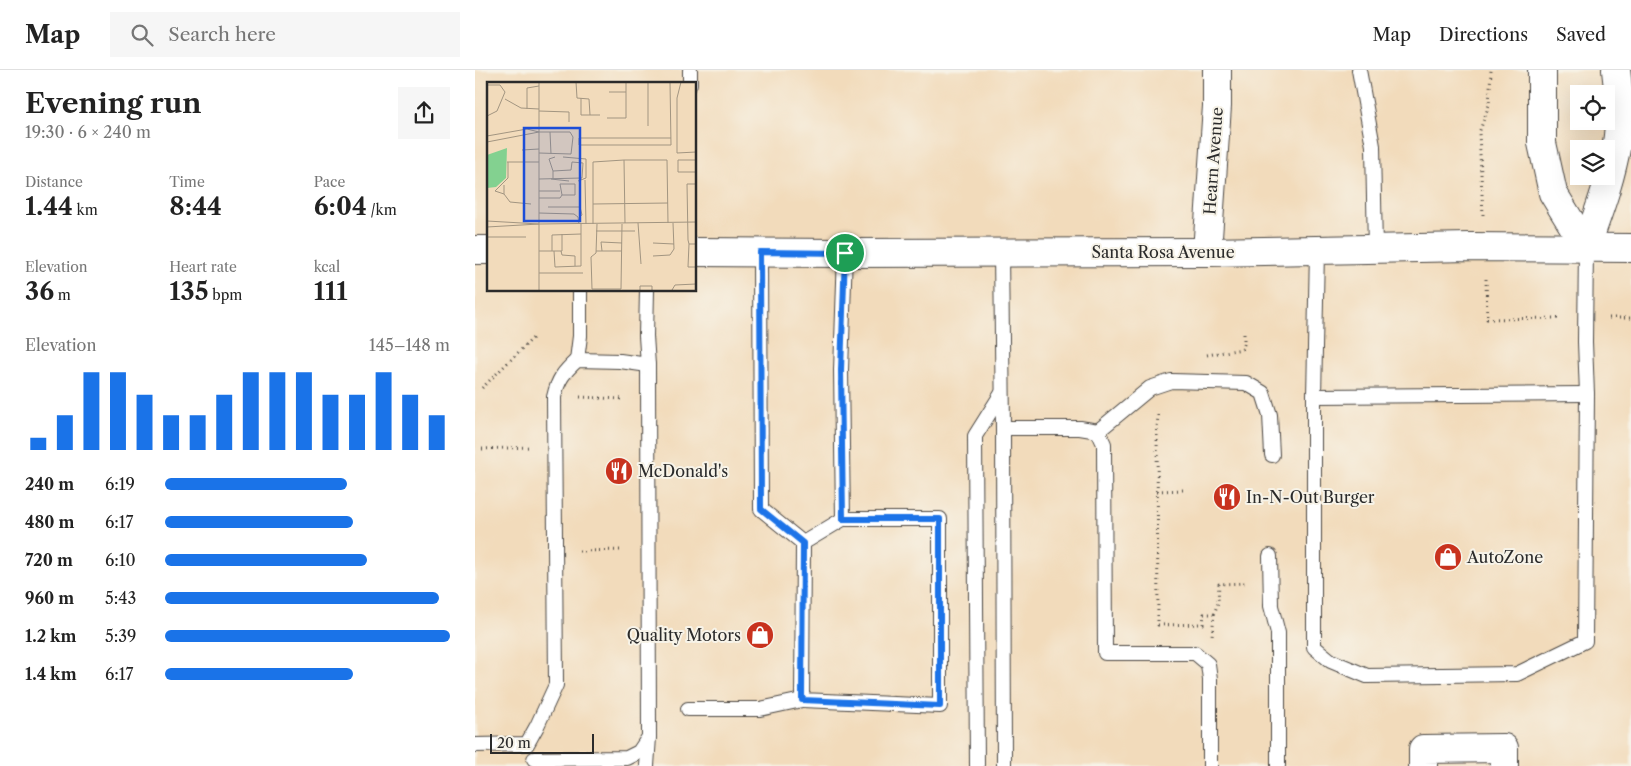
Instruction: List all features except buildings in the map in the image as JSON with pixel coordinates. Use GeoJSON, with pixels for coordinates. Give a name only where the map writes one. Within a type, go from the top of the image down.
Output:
{"type":"FeatureCollection","features":[{"type":"Feature","properties":{"kind":"main road","name":"Hearn Avenue"},"geometry":{"type":"LineString","coordinates":[[1207,252],[1217,106],[1217,70]]}},
{"type":"Feature","properties":{"kind":"main road"},"geometry":{"type":"LineString","coordinates":[[1542,70],[1542,143],[1553,193],[1586,247]]}},
{"type":"Feature","properties":{"kind":"main road"},"geometry":{"type":"LineString","coordinates":[[1586,247],[1607,188],[1617,143],[1620,108],[1616,70]]}},
{"type":"Feature","properties":{"kind":"main road","name":"Santa Rosa Avenue"},"geometry":{"type":"LineString","coordinates":[[696,252],[1207,252],[1470,247],[1631,248]]}},
{"type":"Feature","properties":{"kind":"main road"},"geometry":{"type":"LineString","coordinates":[[1423,766],[1423,749],[1504,748],[1504,766]]}},
{"type":"Feature","properties":{"kind":"lane"},"geometry":{"type":"LineString","coordinates":[[1359,70],[1373,146],[1375,250]]}},
{"type":"Feature","properties":{"kind":"lane"},"geometry":{"type":"LineString","coordinates":[[1317,251],[1314,396],[1314,647],[1331,660],[1367,676],[1517,674],[1585,641],[1586,247]]}},
{"type":"Feature","properties":{"kind":"lane"},"geometry":{"type":"LineString","coordinates":[[760,252],[761,509],[803,543]]}},
{"type":"Feature","properties":{"kind":"lane"},"geometry":{"type":"LineString","coordinates":[[1001,252],[1004,766]]}},
{"type":"Feature","properties":{"kind":"lane"},"geometry":{"type":"LineString","coordinates":[[843,519],[841,370],[845,253]]}},
{"type":"Feature","properties":{"kind":"lane"},"geometry":{"type":"LineString","coordinates":[[527,744],[556,685],[554,397],[558,382],[577,360],[580,336],[580,291]]}},
{"type":"Feature","properties":{"kind":"lane"},"geometry":{"type":"LineString","coordinates":[[647,291],[646,336],[649,399],[649,737],[647,766]]}},
{"type":"Feature","properties":{"kind":"lane"},"geometry":{"type":"LineString","coordinates":[[577,360],[620,361],[648,365]]}},
{"type":"Feature","properties":{"kind":"lane"},"geometry":{"type":"LineString","coordinates":[[1003,428],[1080,428],[1098,431],[1150,388],[1171,381],[1245,382],[1263,393],[1270,415],[1272,455]]}},
{"type":"Feature","properties":{"kind":"lane"},"geometry":{"type":"LineString","coordinates":[[977,766],[975,436],[1003,392]]}},
{"type":"Feature","properties":{"kind":"lane"},"geometry":{"type":"LineString","coordinates":[[1314,396],[1587,394]]}},
{"type":"Feature","properties":{"kind":"lane"},"geometry":{"type":"LineString","coordinates":[[1098,431],[1104,444],[1105,653],[1195,653],[1208,664],[1210,679],[1210,766]]}},
{"type":"Feature","properties":{"kind":"lane"},"geometry":{"type":"LineString","coordinates":[[688,709],[760,709],[802,700],[940,706],[940,519],[843,519],[803,543]]}},
{"type":"Feature","properties":{"kind":"lane"},"geometry":{"type":"LineString","coordinates":[[802,700],[803,543]]}},
{"type":"Feature","properties":{"kind":"lane"},"geometry":{"type":"LineString","coordinates":[[1270,556],[1271,606],[1278,633],[1278,766]]}},
{"type":"Feature","properties":{"kind":"lane"},"geometry":{"type":"LineString","coordinates":[[527,744],[535,763],[627,758],[639,752],[649,737]]}},
{"type":"Feature","properties":{"kind":"lane"},"geometry":{"type":"LineString","coordinates":[[475,745],[527,744]]}},
{"type":"Feature","properties":{"kind":"path"},"geometry":{"type":"LineString","coordinates":[[1480,149],[1479,133],[1489,105],[1491,70]]}},
{"type":"Feature","properties":{"kind":"path"},"geometry":{"type":"LineString","coordinates":[[1200,360],[1206,355],[1242,349],[1244,331]]}},
{"type":"Feature","properties":{"kind":"path"},"geometry":{"type":"LineString","coordinates":[[482,388],[535,336]]}},
{"type":"Feature","properties":{"kind":"path"},"geometry":{"type":"LineString","coordinates":[[577,397],[649,399]]}},
{"type":"Feature","properties":{"kind":"path"},"geometry":{"type":"LineString","coordinates":[[1158,413],[1158,625],[1203,624],[1204,614],[1214,614]]}},
{"type":"Feature","properties":{"kind":"path"},"geometry":{"type":"LineString","coordinates":[[482,449],[535,447]]}},
{"type":"Feature","properties":{"kind":"path"},"geometry":{"type":"LineString","coordinates":[[1157,491],[1185,490]]}},
{"type":"Feature","properties":{"kind":"path"},"geometry":{"type":"LineString","coordinates":[[579,551],[649,549]]}},
{"type":"Feature","properties":{"kind":"path"},"geometry":{"type":"LineString","coordinates":[[1214,626],[1219,584],[1250,583]]}},
{"type":"Feature","properties":{"kind":"place","name":"McDonald's"},"geometry":{"type":"Point","coordinates":[619,471]}},
{"type":"Feature","properties":{"kind":"place","name":"In-N-Out Burger"},"geometry":{"type":"Point","coordinates":[1227,497]}},
{"type":"Feature","properties":{"kind":"place","name":"AutoZone"},"geometry":{"type":"Point","coordinates":[1448,557]}},
{"type":"Feature","properties":{"kind":"place","name":"Quality Motors"},"geometry":{"type":"Point","coordinates":[760,635]}},
{"type":"Feature","properties":{"kind":"route"},"geometry":{"type":"LineString","coordinates":[[760,252],[845,253],[841,370],[843,519],[940,519],[940,706],[802,700],[803,543],[761,509],[760,252]]}}]}
